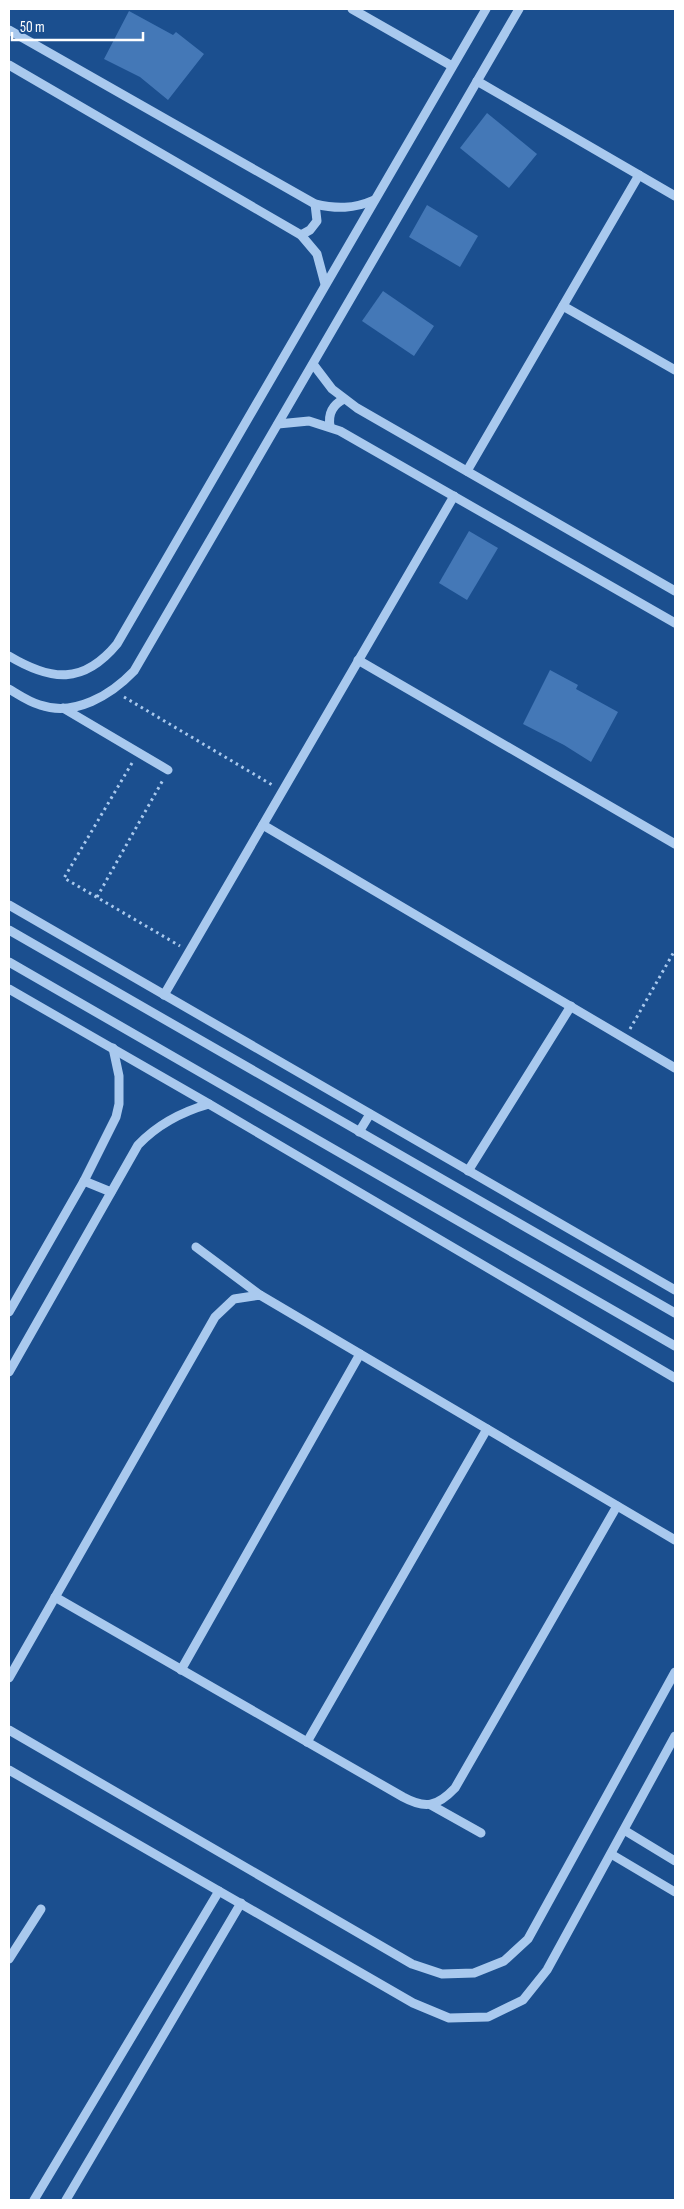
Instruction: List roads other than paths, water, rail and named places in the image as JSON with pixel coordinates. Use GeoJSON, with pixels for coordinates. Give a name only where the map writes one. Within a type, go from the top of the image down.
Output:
{"type":"FeatureCollection","features":[{"type":"Feature","properties":{"kind":"street"},"geometry":{"type":"LineString","coordinates":[[352,9],[452,66]]}},
{"type":"Feature","properties":{"kind":"street"},"geometry":{"type":"LineString","coordinates":[[9,656],[39,672],[64,676],[88,668],[109,653],[122,635],[486,9]]}},
{"type":"Feature","properties":{"kind":"street"},"geometry":{"type":"LineString","coordinates":[[9,689],[40,706],[63,708],[88,703],[113,690],[134,671],[519,9]]}},
{"type":"Feature","properties":{"kind":"street"},"geometry":{"type":"LineString","coordinates":[[9,30],[315,204],[345,208],[363,205],[374,200]]}},
{"type":"Feature","properties":{"kind":"street"},"geometry":{"type":"LineString","coordinates":[[9,65],[301,235],[317,254],[325,284]]}},
{"type":"Feature","properties":{"kind":"street"},"geometry":{"type":"LineString","coordinates":[[477,81],[675,196]]}},
{"type":"Feature","properties":{"kind":"street"},"geometry":{"type":"LineString","coordinates":[[467,471],[639,175]]}},
{"type":"Feature","properties":{"kind":"street"},"geometry":{"type":"LineString","coordinates":[[301,235],[310,230],[317,221],[315,204]]}},
{"type":"Feature","properties":{"kind":"street"},"geometry":{"type":"LineString","coordinates":[[563,306],[675,370]]}},
{"type":"Feature","properties":{"kind":"street"},"geometry":{"type":"LineString","coordinates":[[313,364],[332,389],[344,399],[675,591]]}},
{"type":"Feature","properties":{"kind":"street"},"geometry":{"type":"LineString","coordinates":[[330,426],[330,412],[334,406],[344,399]]}},
{"type":"Feature","properties":{"kind":"street"},"geometry":{"type":"LineString","coordinates":[[278,424],[299,421],[330,426],[675,623]]}},
{"type":"Feature","properties":{"kind":"street"},"geometry":{"type":"LineString","coordinates":[[164,995],[454,496]]}},
{"type":"Feature","properties":{"kind":"street"},"geometry":{"type":"LineString","coordinates":[[358,660],[675,844]]}},
{"type":"Feature","properties":{"kind":"street"},"geometry":{"type":"LineString","coordinates":[[63,708],[168,770]]}},
{"type":"Feature","properties":{"kind":"street"},"geometry":{"type":"LineString","coordinates":[[263,825],[675,1068]]}},
{"type":"Feature","properties":{"kind":"street"},"geometry":{"type":"LineString","coordinates":[[9,905],[672,1287]]}},
{"type":"Feature","properties":{"kind":"street"},"geometry":{"type":"LineString","coordinates":[[9,930],[675,1313]]}},
{"type":"Feature","properties":{"kind":"street"},"geometry":{"type":"LineString","coordinates":[[9,962],[675,1346]]}},
{"type":"Feature","properties":{"kind":"street"},"geometry":{"type":"LineString","coordinates":[[9,989],[209,1104],[675,1378]]}},
{"type":"Feature","properties":{"kind":"street"},"geometry":{"type":"LineString","coordinates":[[468,1171],[571,1006]]}},
{"type":"Feature","properties":{"kind":"street"},"geometry":{"type":"LineString","coordinates":[[9,1312],[84,1180],[116,1117],[119,1097],[119,1076],[113,1048]]}},
{"type":"Feature","properties":{"kind":"street"},"geometry":{"type":"LineString","coordinates":[[9,1372],[138,1145],[149,1133],[176,1116],[209,1104]]}},
{"type":"Feature","properties":{"kind":"street"},"geometry":{"type":"LineString","coordinates":[[359,1132],[370,1114]]}},
{"type":"Feature","properties":{"kind":"street"},"geometry":{"type":"LineString","coordinates":[[84,1180],[111,1192]]}},
{"type":"Feature","properties":{"kind":"street"},"geometry":{"type":"LineString","coordinates":[[196,1247],[260,1295],[675,1540]]}},
{"type":"Feature","properties":{"kind":"street"},"geometry":{"type":"LineString","coordinates":[[9,1678],[214,1317],[234,1299],[260,1295]]}},
{"type":"Feature","properties":{"kind":"street"},"geometry":{"type":"LineString","coordinates":[[181,1670],[360,1354]]}},
{"type":"Feature","properties":{"kind":"street"},"geometry":{"type":"LineString","coordinates":[[307,1742],[487,1429]]}},
{"type":"Feature","properties":{"kind":"street"},"geometry":{"type":"LineString","coordinates":[[431,1805],[445,1799],[455,1788],[617,1506]]}},
{"type":"Feature","properties":{"kind":"street"},"geometry":{"type":"LineString","coordinates":[[55,1597],[416,1804],[431,1805],[481,1833]]}},
{"type":"Feature","properties":{"kind":"street"},"geometry":{"type":"LineString","coordinates":[[9,1730],[412,1964],[442,1974],[474,1973],[504,1961],[528,1939],[675,1672]]}},
{"type":"Feature","properties":{"kind":"street"},"geometry":{"type":"LineString","coordinates":[[9,1770],[413,2003],[449,2018],[488,2017],[523,2000],[547,1970],[675,1736]]}},
{"type":"Feature","properties":{"kind":"street"},"geometry":{"type":"LineString","coordinates":[[624,1830],[675,1861]]}},
{"type":"Feature","properties":{"kind":"street"},"geometry":{"type":"LineString","coordinates":[[611,1854],[675,1892]]}},
{"type":"Feature","properties":{"kind":"street"},"geometry":{"type":"LineString","coordinates":[[34,2200],[219,1891]]}},
{"type":"Feature","properties":{"kind":"street"},"geometry":{"type":"LineString","coordinates":[[66,2200],[240,1903]]}},
{"type":"Feature","properties":{"kind":"street"},"geometry":{"type":"LineString","coordinates":[[9,1959],[42,1909]]}}]}
